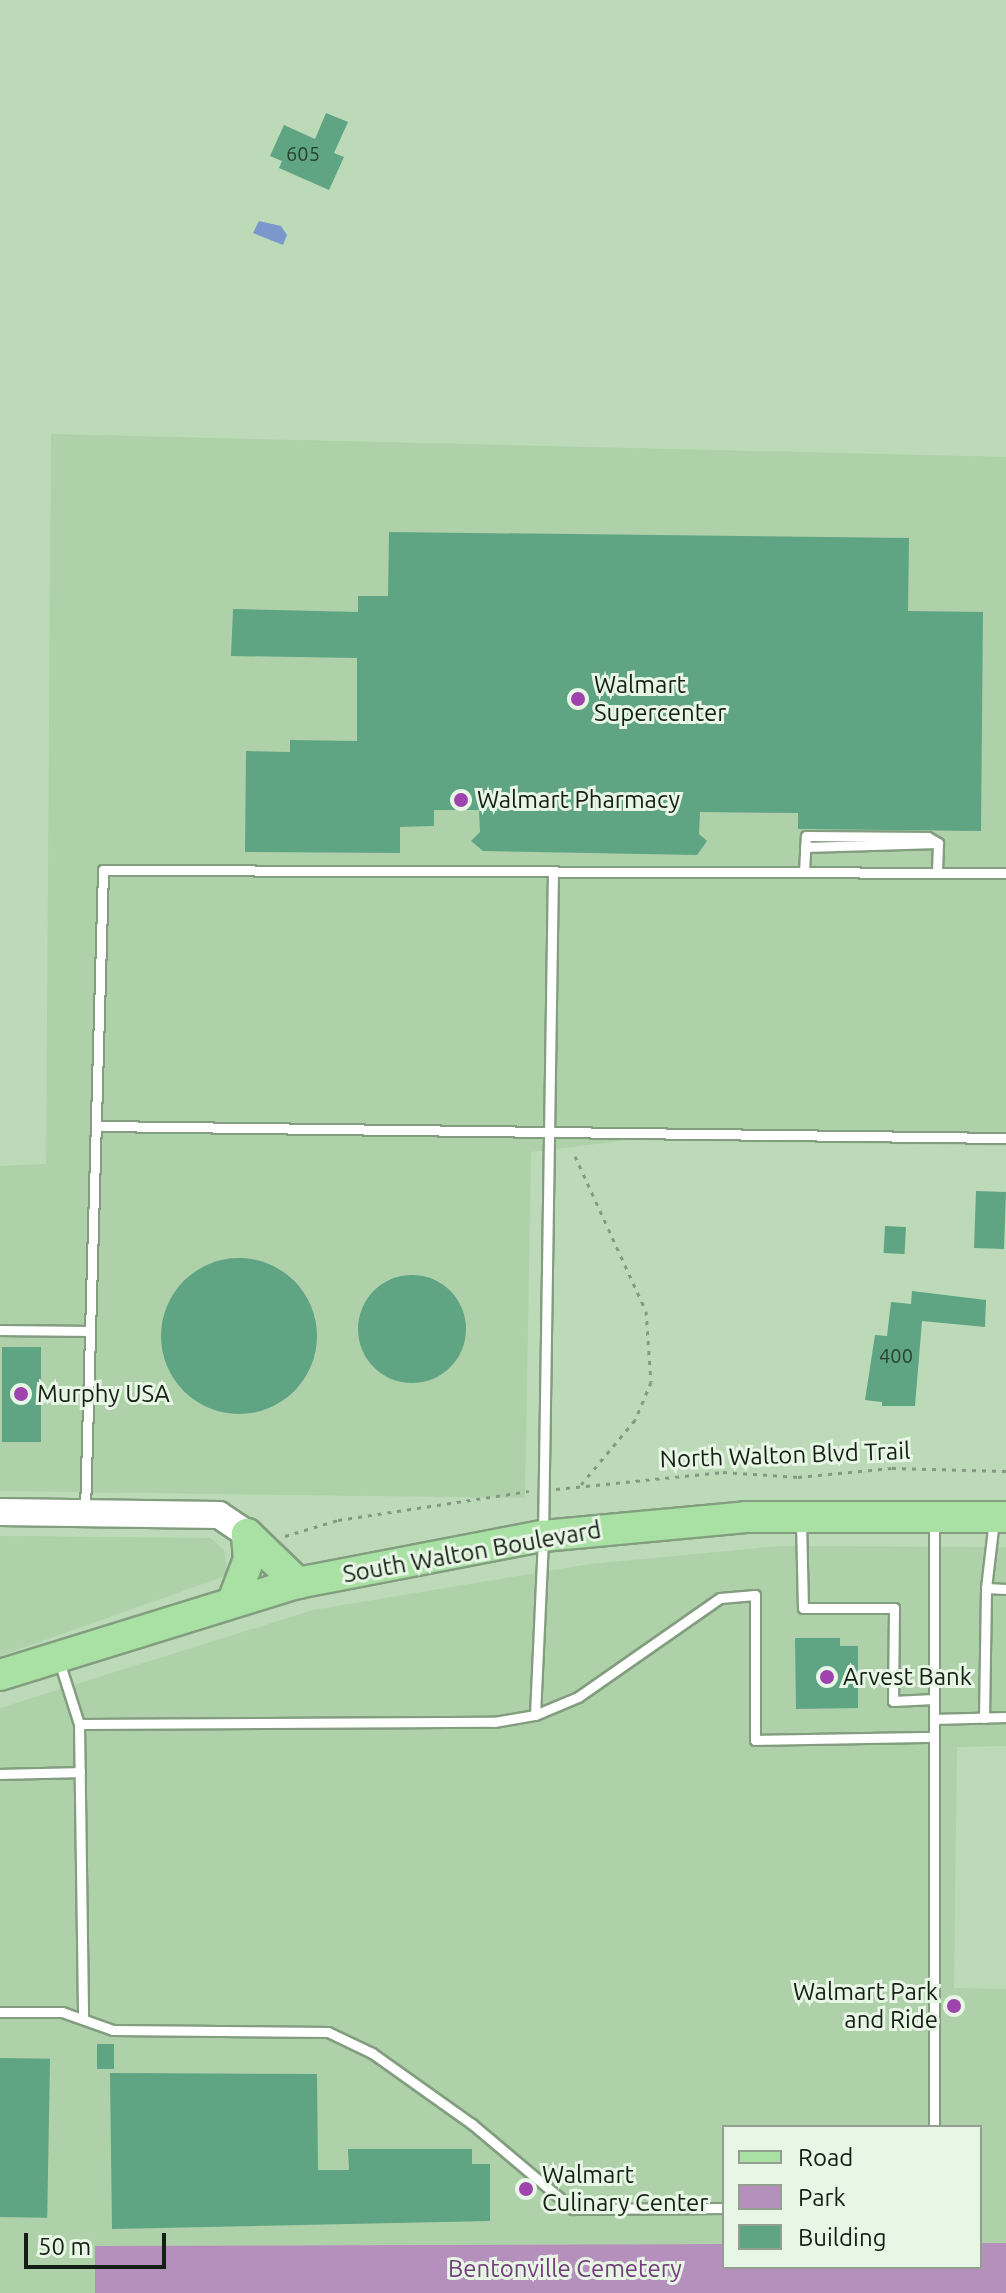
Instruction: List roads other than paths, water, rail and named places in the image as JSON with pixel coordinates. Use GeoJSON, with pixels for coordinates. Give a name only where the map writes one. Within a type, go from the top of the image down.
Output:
{"type":"FeatureCollection","features":[{"type":"Feature","properties":{"kind":"main road"},"geometry":{"type":"LineString","coordinates":[[0,1512],[219,1515],[247,1534],[298,1583]]}},
{"type":"Feature","properties":{"kind":"main road","name":"South Walton Boulevard"},"geometry":{"type":"LineString","coordinates":[[0,1675],[57,1653],[298,1583],[543,1536],[746,1517],[934,1514],[1000,1517]]}},
{"type":"Feature","properties":{"kind":"main road"},"geometry":{"type":"LineString","coordinates":[[233,1601],[249,1559],[247,1534]]}},
{"type":"Feature","properties":{"kind":"lane"},"geometry":{"type":"LineString","coordinates":[[804,872],[806,836],[928,837],[938,843],[937,873]]}},
{"type":"Feature","properties":{"kind":"lane"},"geometry":{"type":"LineString","coordinates":[[85,1514],[91,1215],[99,1126],[103,870],[1006,873]]}},
{"type":"Feature","properties":{"kind":"lane"},"geometry":{"type":"LineString","coordinates":[[535,1715],[543,1536],[553,872]]}},
{"type":"Feature","properties":{"kind":"lane"},"geometry":{"type":"LineString","coordinates":[[99,1126],[1006,1138]]}},
{"type":"Feature","properties":{"kind":"lane"},"geometry":{"type":"LineString","coordinates":[[0,1330],[90,1331]]}},
{"type":"Feature","properties":{"kind":"lane"},"geometry":{"type":"LineString","coordinates":[[934,1514],[934,2125]]}},
{"type":"Feature","properties":{"kind":"lane"},"geometry":{"type":"LineString","coordinates":[[801,1517],[803,1608],[894,1608],[893,1701],[934,1699]]}},
{"type":"Feature","properties":{"kind":"lane"},"geometry":{"type":"LineString","coordinates":[[984,1718],[986,1588],[1000,1517]]}},
{"type":"Feature","properties":{"kind":"lane"},"geometry":{"type":"LineString","coordinates":[[986,1588],[1006,1589]]}},
{"type":"Feature","properties":{"kind":"lane"},"geometry":{"type":"LineString","coordinates":[[79,1724],[494,1722],[535,1715],[578,1697],[720,1598],[755,1595],[755,1740],[934,1737]]}},
{"type":"Feature","properties":{"kind":"lane"},"geometry":{"type":"LineString","coordinates":[[57,1653],[79,1724],[83,2019]]}},
{"type":"Feature","properties":{"kind":"lane"},"geometry":{"type":"LineString","coordinates":[[934,1719],[1006,1717]]}},
{"type":"Feature","properties":{"kind":"lane"},"geometry":{"type":"LineString","coordinates":[[0,1774],[80,1772]]}},
{"type":"Feature","properties":{"kind":"lane"},"geometry":{"type":"LineString","coordinates":[[0,2012],[62,2012],[113,2030],[328,2032],[372,2053],[472,2124],[573,2209],[722,2208]]}},
{"type":"Feature","properties":{"kind":"water"},"geometry":{"type":"Polygon","coordinates":[[[259,221],[281,226],[287,235],[283,245],[253,233],[259,221]]]}},
{"type":"Feature","properties":{"kind":"place","name":"Walmart Supercenter"},"geometry":{"type":"Point","coordinates":[578,699]}},
{"type":"Feature","properties":{"kind":"place","name":"Walmart Pharmacy"},"geometry":{"type":"Point","coordinates":[461,800]}},
{"type":"Feature","properties":{"kind":"place","name":"Murphy USA"},"geometry":{"type":"Point","coordinates":[21,1394]}},
{"type":"Feature","properties":{"kind":"place","name":"Arvest Bank"},"geometry":{"type":"Point","coordinates":[827,1677]}},
{"type":"Feature","properties":{"kind":"place","name":"Walmart Park and Ride"},"geometry":{"type":"Point","coordinates":[954,2006]}},
{"type":"Feature","properties":{"kind":"place","name":"Walmart Culinary Center"},"geometry":{"type":"Point","coordinates":[526,2189]}},
{"type":"Feature","properties":{"kind":"park label","name":"Bentonville Cemetery"},"geometry":{"type":"Point","coordinates":[565,2269]}}]}
